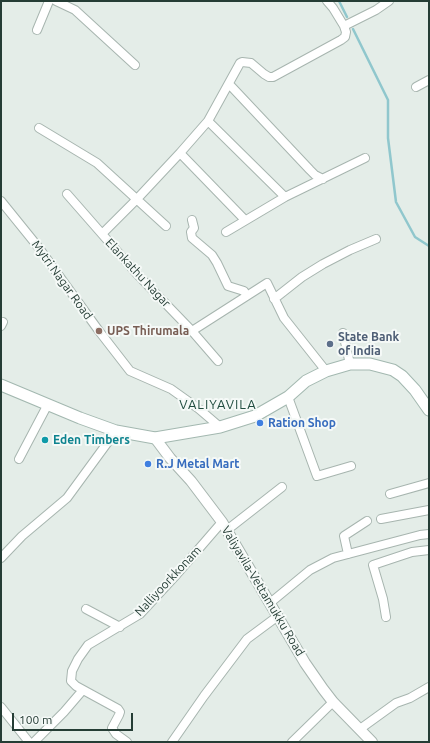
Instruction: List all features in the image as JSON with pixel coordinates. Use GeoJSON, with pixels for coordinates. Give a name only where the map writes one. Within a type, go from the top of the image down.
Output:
{"type":"FeatureCollection","features":[{"type":"Feature","properties":{"kind":"main road"},"geometry":{"type":"LineString","coordinates":[[1,385],[80,418],[116,431],[155,438],[220,427],[255,416],[288,397],[306,382],[326,371],[350,364],[370,364],[393,370],[402,376],[415,390],[429,410]]}},
{"type":"Feature","properties":{"kind":"street"},"geometry":{"type":"LineString","coordinates":[[37,30],[49,1]]}},
{"type":"Feature","properties":{"kind":"street"},"geometry":{"type":"LineString","coordinates":[[56,1],[75,10],[135,66]]}},
{"type":"Feature","properties":{"kind":"street"},"geometry":{"type":"LineString","coordinates":[[102,234],[137,199],[208,121],[229,84],[237,66],[242,62],[251,63],[269,77],[273,77],[345,37],[346,32],[344,26],[327,1]]}},
{"type":"Feature","properties":{"kind":"street"},"geometry":{"type":"LineString","coordinates":[[344,26],[376,10],[389,1]]}},
{"type":"Feature","properties":{"kind":"street"},"geometry":{"type":"LineString","coordinates":[[416,87],[429,80]]}},
{"type":"Feature","properties":{"kind":"street"},"geometry":{"type":"LineString","coordinates":[[229,84],[310,170],[317,177],[322,179]]}},
{"type":"Feature","properties":{"kind":"street"},"geometry":{"type":"LineString","coordinates":[[208,121],[285,197]]}},
{"type":"Feature","properties":{"kind":"street"},"geometry":{"type":"LineString","coordinates":[[39,128],[97,162],[166,226]]}},
{"type":"Feature","properties":{"kind":"street"},"geometry":{"type":"LineString","coordinates":[[180,153],[245,220]]}},
{"type":"Feature","properties":{"kind":"street"},"geometry":{"type":"LineString","coordinates":[[226,232],[285,197],[365,158]]}},
{"type":"Feature","properties":{"kind":"street","name":"Elankathu Nagar"},"geometry":{"type":"LineString","coordinates":[[67,194],[137,274],[192,331],[218,361]]}},
{"type":"Feature","properties":{"kind":"street","name":"Mytri Nagar Road"},"geometry":{"type":"LineString","coordinates":[[1,201],[39,248],[130,371],[171,389],[199,409],[220,427]]}},
{"type":"Feature","properties":{"kind":"street"},"geometry":{"type":"LineString","coordinates":[[192,220],[194,228],[191,232],[192,238],[212,255],[228,286],[244,291],[246,296]]}},
{"type":"Feature","properties":{"kind":"street"},"geometry":{"type":"LineString","coordinates":[[274,299],[302,277],[323,264],[376,239]]}},
{"type":"Feature","properties":{"kind":"street"},"geometry":{"type":"LineString","coordinates":[[192,331],[266,283],[284,318],[326,371]]}},
{"type":"Feature","properties":{"kind":"street"},"geometry":{"type":"LineString","coordinates":[[343,333],[350,364]]}},
{"type":"Feature","properties":{"kind":"street"},"geometry":{"type":"LineString","coordinates":[[288,397],[317,476],[351,466]]}},
{"type":"Feature","properties":{"kind":"street"},"geometry":{"type":"LineString","coordinates":[[19,458],[48,404]]}},
{"type":"Feature","properties":{"kind":"street"},"geometry":{"type":"LineString","coordinates":[[1,558],[22,536],[67,498],[116,431]]}},
{"type":"Feature","properties":{"kind":"street","name":"Valiyavila-Vettamukku Road"},"geometry":{"type":"LineString","coordinates":[[155,438],[170,458],[191,480],[224,526],[305,663],[333,702],[372,742]]}},
{"type":"Feature","properties":{"kind":"street"},"geometry":{"type":"LineString","coordinates":[[390,494],[429,484]]}},
{"type":"Feature","properties":{"kind":"street","name":"Nalliyoorkkonam"},"geometry":{"type":"LineString","coordinates":[[82,690],[71,681],[71,676],[78,659],[88,645],[140,614],[224,526],[282,487]]}},
{"type":"Feature","properties":{"kind":"street"},"geometry":{"type":"LineString","coordinates":[[381,519],[429,510]]}},
{"type":"Feature","properties":{"kind":"street"},"geometry":{"type":"LineString","coordinates":[[348,554],[344,536],[367,521]]}},
{"type":"Feature","properties":{"kind":"street"},"geometry":{"type":"LineString","coordinates":[[270,603],[310,570],[329,559],[420,535],[429,534]]}},
{"type":"Feature","properties":{"kind":"street"},"geometry":{"type":"LineString","coordinates":[[386,616],[383,599],[373,565],[412,552],[429,550]]}},
{"type":"Feature","properties":{"kind":"street"},"geometry":{"type":"LineString","coordinates":[[86,610],[120,627]]}},
{"type":"Feature","properties":{"kind":"street"},"geometry":{"type":"LineString","coordinates":[[172,742],[204,696],[247,639],[278,616]]}},
{"type":"Feature","properties":{"kind":"street"},"geometry":{"type":"LineString","coordinates":[[360,729],[396,703],[410,698],[429,687]]}},
{"type":"Feature","properties":{"kind":"street"},"geometry":{"type":"LineString","coordinates":[[34,742],[64,712],[82,690],[118,709],[120,712],[112,728],[116,734],[127,742]]}},
{"type":"Feature","properties":{"kind":"street"},"geometry":{"type":"LineString","coordinates":[[292,742],[333,702]]}},
{"type":"Feature","properties":{"kind":"street"},"geometry":{"type":"LineString","coordinates":[[1,707],[30,742]]}},
{"type":"Feature","properties":{"kind":"waterway"},"geometry":{"type":"LineString","coordinates":[[339,1],[347,17]]}},
{"type":"Feature","properties":{"kind":"waterway"},"geometry":{"type":"LineString","coordinates":[[353,29],[388,100],[388,138],[396,202],[415,237],[429,246]]}},
{"type":"Feature","properties":{"kind":"place","name":"UPS Thirumala"},"geometry":{"type":"Point","coordinates":[99,331]}},
{"type":"Feature","properties":{"kind":"place","name":"State Bank of India"},"geometry":{"type":"Point","coordinates":[330,344]}},
{"type":"Feature","properties":{"kind":"place","name":"Ration Shop"},"geometry":{"type":"Point","coordinates":[260,423]}},
{"type":"Feature","properties":{"kind":"place","name":"Eden Timbers"},"geometry":{"type":"Point","coordinates":[45,440]}},
{"type":"Feature","properties":{"kind":"place","name":"R.J Metal Mart"},"geometry":{"type":"Point","coordinates":[148,464]}},
{"type":"Feature","properties":{"kind":"district","name":"VALIYAVILA"},"geometry":{"type":"Point","coordinates":[218,405]}}]}
